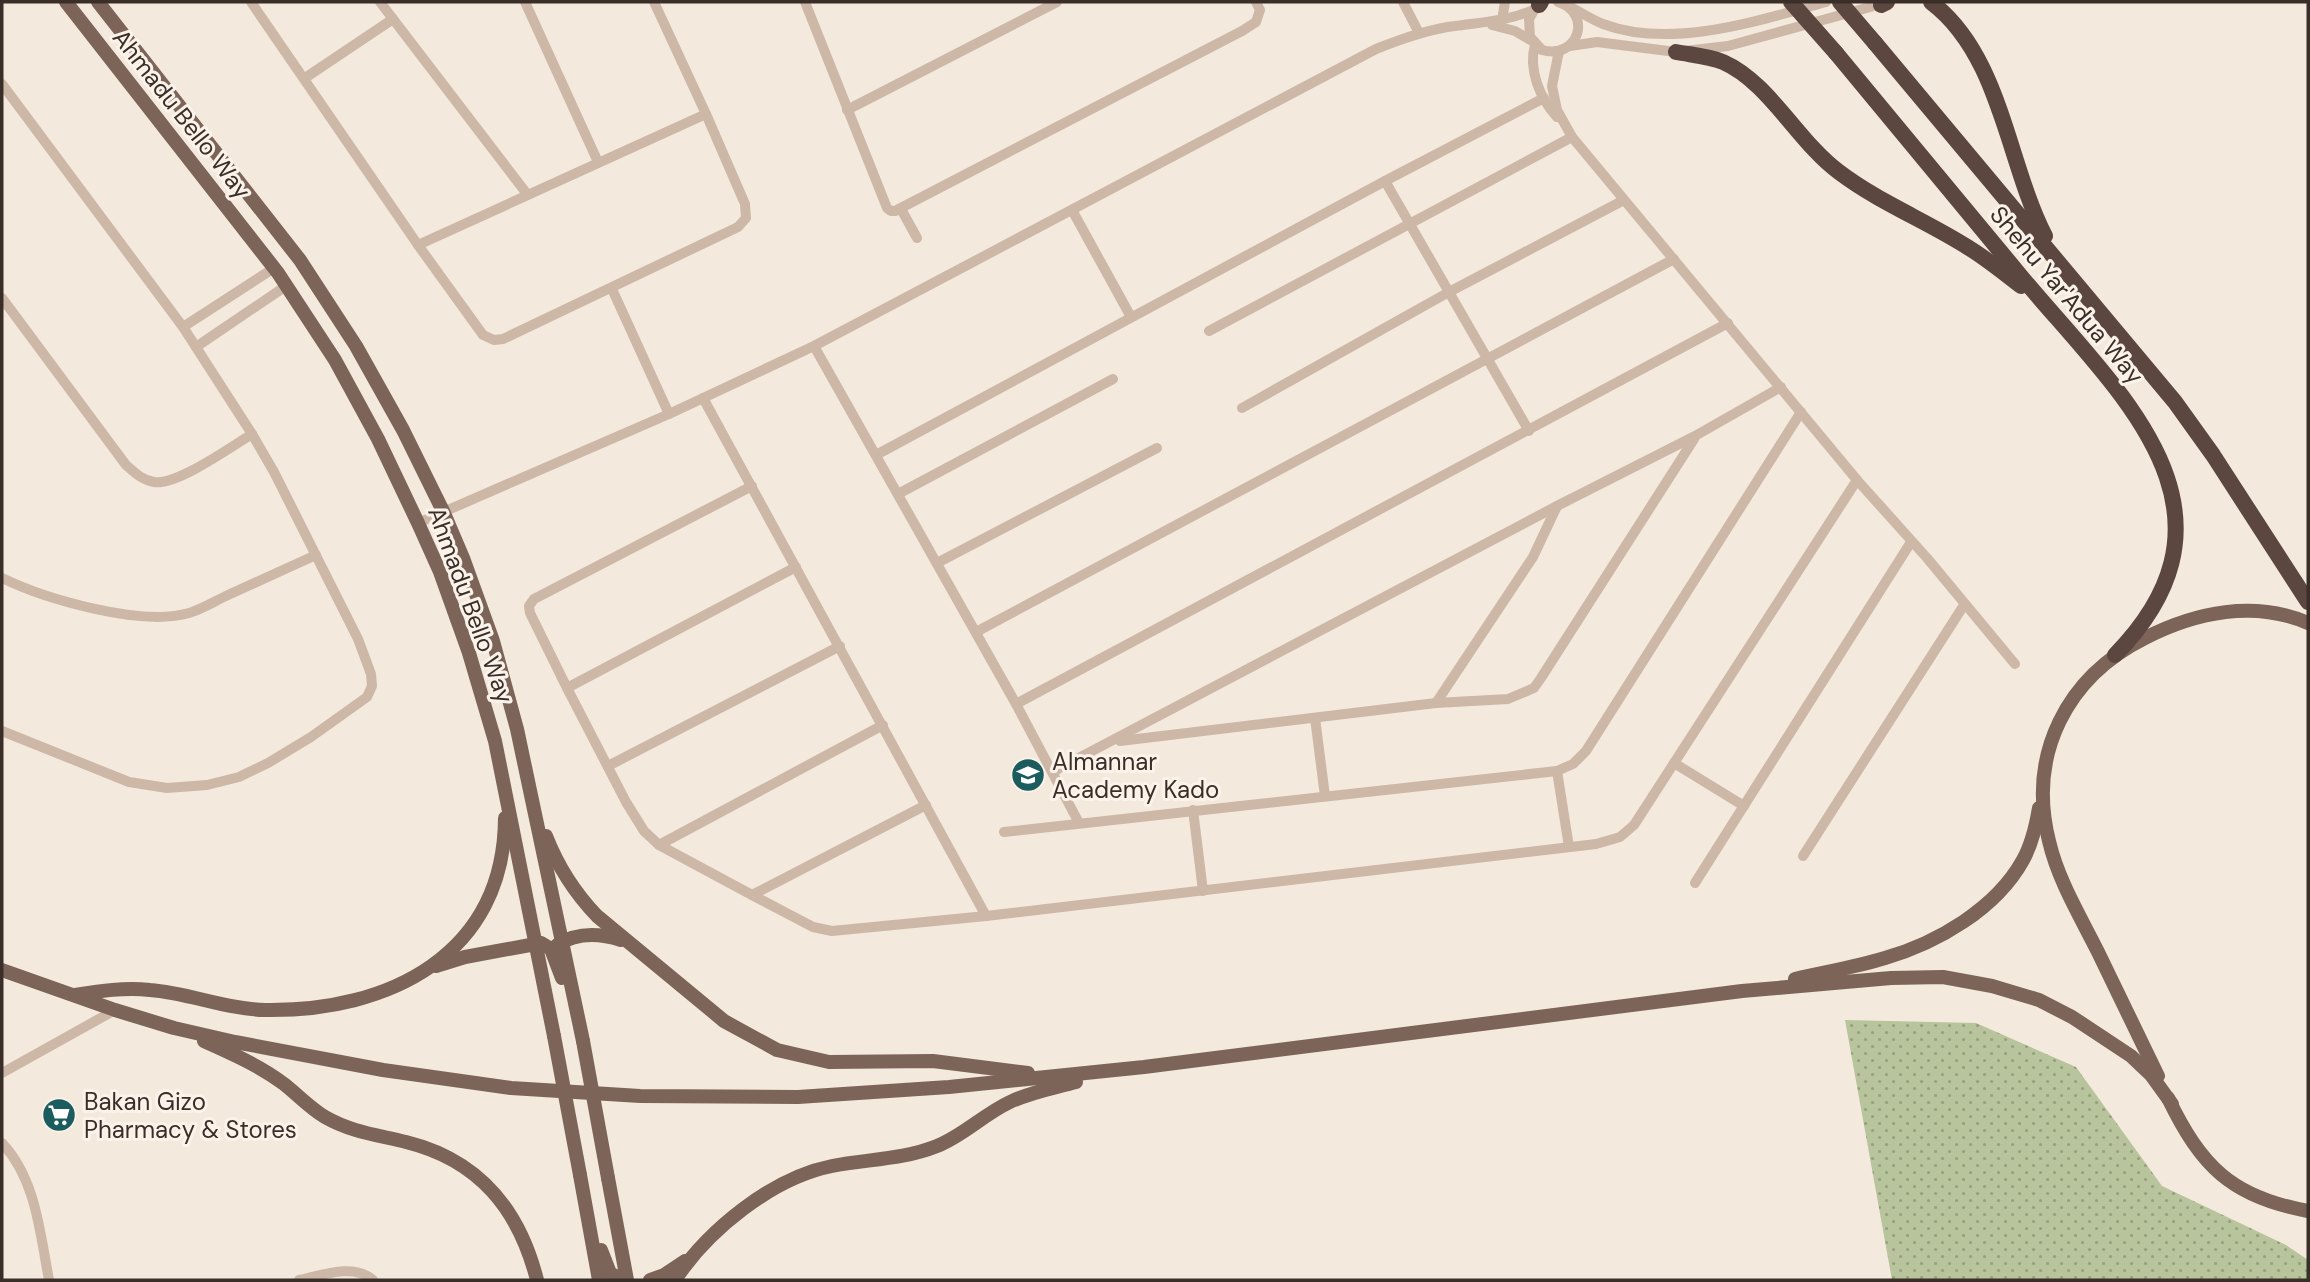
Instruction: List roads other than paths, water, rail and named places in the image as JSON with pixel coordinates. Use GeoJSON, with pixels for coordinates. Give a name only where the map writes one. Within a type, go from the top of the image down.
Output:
{"type":"FeatureCollection","features":[{"type":"Feature","properties":{"kind":"highway","name":"Shehu Yar'Adua Way"},"geometry":{"type":"LineString","coordinates":[[1791,2],[2047,308],[2113,382],[2151,438],[2171,493],[2175,520],[2174,549],[2161,594],[2137,633],[2115,655]]}},
{"type":"Feature","properties":{"kind":"highway","name":"Shehu Yar'Adua Way"},"geometry":{"type":"LineString","coordinates":[[1840,2],[2175,402],[2308,602]]}},
{"type":"Feature","properties":{"kind":"highway"},"geometry":{"type":"LineString","coordinates":[[1931,2],[1946,9],[1990,85],[2033,211],[2057,259]]}},
{"type":"Feature","properties":{"kind":"highway"},"geometry":{"type":"LineString","coordinates":[[1676,52],[1721,61],[1746,76],[1761,89],[1805,142],[1839,172],[1882,201],[1970,248],[2047,308]]}},
{"type":"Feature","properties":{"kind":"main road","name":"Ahmadu Bello Way"},"geometry":{"type":"LineString","coordinates":[[66,2],[274,268],[335,360],[378,439],[440,572],[468,653],[504,782],[537,942],[599,1280]]}},
{"type":"Feature","properties":{"kind":"main road","name":"Ahmadu Bello Way"},"geometry":{"type":"LineString","coordinates":[[98,2],[300,260],[356,346],[403,430],[463,558],[493,641],[517,729],[569,1005],[583,1041],[624,1280]]}},
{"type":"Feature","properties":{"kind":"main road"},"geometry":{"type":"LineString","coordinates":[[1742,991],[1886,958],[1945,932],[1970,916],[2002,889],[2023,860],[2031,841],[2051,740],[2061,716],[2075,694],[2115,655],[2160,630],[2212,613],[2254,611],[2308,623]]}},
{"type":"Feature","properties":{"kind":"main road"},"geometry":{"type":"LineString","coordinates":[[432,968],[470,930],[495,883],[505,840],[504,782]]}},
{"type":"Feature","properties":{"kind":"main road"},"geometry":{"type":"LineString","coordinates":[[529,786],[547,839],[566,878],[579,897],[597,916],[724,1021],[777,1050],[829,1062],[933,1061],[1058,1077]]}},
{"type":"Feature","properties":{"kind":"main road"},"geometry":{"type":"LineString","coordinates":[[2043,790],[2049,840],[2064,883],[2172,1104],[2202,1157],[2232,1183],[2289,1208],[2308,1211]]}},
{"type":"Feature","properties":{"kind":"main road"},"geometry":{"type":"LineString","coordinates":[[73,996],[108,990],[150,990],[236,1008],[293,1009],[327,1005],[391,989],[432,968],[466,957],[537,942],[557,945],[593,934],[629,942]]}},
{"type":"Feature","properties":{"kind":"main road"},"geometry":{"type":"LineString","coordinates":[[543,977],[557,945]]}},
{"type":"Feature","properties":{"kind":"main road"},"geometry":{"type":"LineString","coordinates":[[2,970],[174,1028],[383,1070],[511,1088],[640,1096],[798,1097],[1058,1077],[1742,991],[1891,978],[1943,977],[1992,986],[2039,1000],[2072,1017],[2131,1056],[2151,1075],[2172,1104]]}},
{"type":"Feature","properties":{"kind":"main road"},"geometry":{"type":"LineString","coordinates":[[174,1028],[262,1070],[315,1110],[342,1125],[380,1138],[443,1153],[470,1170],[495,1193],[508,1210],[526,1244],[537,1280]]}},
{"type":"Feature","properties":{"kind":"main road"},"geometry":{"type":"LineString","coordinates":[[650,1280],[664,1275],[696,1253],[760,1198],[801,1174],[921,1152],[940,1145],[990,1113],[1026,1095],[1144,1067]]}},
{"type":"Feature","properties":{"kind":"main road"},"geometry":{"type":"LineString","coordinates":[[583,1191],[606,1265],[610,1273],[624,1280]]}},
{"type":"Feature","properties":{"kind":"main road"},"geometry":{"type":"LineString","coordinates":[[675,1280],[696,1253]]}},
{"type":"Feature","properties":{"kind":"street"},"geometry":{"type":"LineString","coordinates":[[251,2],[418,245],[483,335],[494,340],[503,339],[612,289],[738,227],[746,218],[744,204],[706,114],[653,2]]}},
{"type":"Feature","properties":{"kind":"street"},"geometry":{"type":"LineString","coordinates":[[380,2],[527,194]]}},
{"type":"Feature","properties":{"kind":"street"},"geometry":{"type":"LineString","coordinates":[[525,2],[598,162]]}},
{"type":"Feature","properties":{"kind":"street"},"geometry":{"type":"LineString","coordinates":[[805,2],[887,208],[891,211],[901,209],[1242,31],[1256,22],[1260,10],[1256,2]]}},
{"type":"Feature","properties":{"kind":"street"},"geometry":{"type":"LineString","coordinates":[[848,110],[1057,2]]}},
{"type":"Feature","properties":{"kind":"street"},"geometry":{"type":"LineString","coordinates":[[1403,2],[1419,33]]}},
{"type":"Feature","properties":{"kind":"street"},"geometry":{"type":"LineString","coordinates":[[1503,20],[1505,2]]}},
{"type":"Feature","properties":{"kind":"street"},"geometry":{"type":"LineString","coordinates":[[1558,2],[1605,25],[1674,34],[1723,29],[1826,2]]}},
{"type":"Feature","properties":{"kind":"street"},"geometry":{"type":"LineString","coordinates":[[1486,24],[1515,31],[1542,50],[1565,49],[1597,42],[1676,52],[1728,46],[1886,3]]}},
{"type":"Feature","properties":{"kind":"street"},"geometry":{"type":"LineString","coordinates":[[418,523],[669,414],[814,346],[1210,134],[1376,49],[1419,33],[1503,20],[1540,4]]}},
{"type":"Feature","properties":{"kind":"street"},"geometry":{"type":"LineString","coordinates":[[1540,4],[1529,19],[1528,27],[1534,43],[1532,62],[1550,109],[1857,480],[2015,664]]}},
{"type":"Feature","properties":{"kind":"street"},"geometry":{"type":"LineString","coordinates":[[1564,124],[1552,86],[1565,49],[1578,31],[1578,22],[1570,7]]}},
{"type":"Feature","properties":{"kind":"street"},"geometry":{"type":"LineString","coordinates":[[305,78],[393,19]]}},
{"type":"Feature","properties":{"kind":"street"},"geometry":{"type":"LineString","coordinates":[[2,84],[183,327],[252,434],[316,555],[358,639],[372,674],[372,686],[367,697],[311,737],[239,777],[207,785],[167,788],[129,782],[2,731]]}},
{"type":"Feature","properties":{"kind":"street"},"geometry":{"type":"LineString","coordinates":[[876,455],[1385,180],[1544,98]]}},
{"type":"Feature","properties":{"kind":"street"},"geometry":{"type":"LineString","coordinates":[[418,245],[706,114]]}},
{"type":"Feature","properties":{"kind":"street"},"geometry":{"type":"LineString","coordinates":[[1209,331],[1572,137]]}},
{"type":"Feature","properties":{"kind":"street"},"geometry":{"type":"LineString","coordinates":[[1385,180],[1529,431]]}},
{"type":"Feature","properties":{"kind":"street"},"geometry":{"type":"LineString","coordinates":[[1242,408],[1449,292],[1624,200]]}},
{"type":"Feature","properties":{"kind":"street"},"geometry":{"type":"LineString","coordinates":[[901,209],[917,238]]}},
{"type":"Feature","properties":{"kind":"street"},"geometry":{"type":"LineString","coordinates":[[1072,210],[1131,317]]}},
{"type":"Feature","properties":{"kind":"street"},"geometry":{"type":"LineString","coordinates":[[976,632],[1674,260]]}},
{"type":"Feature","properties":{"kind":"street"},"geometry":{"type":"LineString","coordinates":[[183,327],[274,268]]}},
{"type":"Feature","properties":{"kind":"street"},"geometry":{"type":"LineString","coordinates":[[196,347],[286,286]]}},
{"type":"Feature","properties":{"kind":"street"},"geometry":{"type":"LineString","coordinates":[[612,289],[669,414]]}},
{"type":"Feature","properties":{"kind":"street"},"geometry":{"type":"LineString","coordinates":[[2,298],[126,465],[141,478],[156,483],[175,480],[252,434]]}},
{"type":"Feature","properties":{"kind":"street"},"geometry":{"type":"LineString","coordinates":[[1016,704],[1728,323]]}},
{"type":"Feature","properties":{"kind":"street"},"geometry":{"type":"LineString","coordinates":[[814,346],[1054,771],[1079,823]]}},
{"type":"Feature","properties":{"kind":"street"},"geometry":{"type":"LineString","coordinates":[[898,494],[1113,379]]}},
{"type":"Feature","properties":{"kind":"street"},"geometry":{"type":"LineString","coordinates":[[1054,771],[1695,436],[1781,387]]}},
{"type":"Feature","properties":{"kind":"street"},"geometry":{"type":"LineString","coordinates":[[703,398],[986,916]]}},
{"type":"Feature","properties":{"kind":"street"},"geometry":{"type":"LineString","coordinates":[[1004,832],[1557,771],[1573,764],[1586,751],[1801,412]]}},
{"type":"Feature","properties":{"kind":"street"},"geometry":{"type":"LineString","coordinates":[[1113,742],[1436,704],[1508,699],[1534,688],[1695,436]]}},
{"type":"Feature","properties":{"kind":"street"},"geometry":{"type":"LineString","coordinates":[[937,563],[1157,448]]}},
{"type":"Feature","properties":{"kind":"street"},"geometry":{"type":"LineString","coordinates":[[752,486],[534,599],[529,606],[530,613],[566,688],[644,831],[659,845],[752,895],[813,927],[832,931],[1203,891],[1596,844],[1620,837],[1634,825],[1857,480]]}},
{"type":"Feature","properties":{"kind":"street"},"geometry":{"type":"LineString","coordinates":[[1436,704],[1533,557],[1557,506]]}},
{"type":"Feature","properties":{"kind":"street"},"geometry":{"type":"LineString","coordinates":[[1695,883],[1911,542]]}},
{"type":"Feature","properties":{"kind":"street"},"geometry":{"type":"LineString","coordinates":[[2,578],[59,601],[139,615],[167,617],[190,612],[316,555]]}},
{"type":"Feature","properties":{"kind":"street"},"geometry":{"type":"LineString","coordinates":[[566,688],[796,567]]}},
{"type":"Feature","properties":{"kind":"street"},"geometry":{"type":"LineString","coordinates":[[1803,856],[1965,605]]}},
{"type":"Feature","properties":{"kind":"street"},"geometry":{"type":"LineString","coordinates":[[608,766],[840,646]]}},
{"type":"Feature","properties":{"kind":"street"},"geometry":{"type":"LineString","coordinates":[[1315,718],[1325,796]]}},
{"type":"Feature","properties":{"kind":"street"},"geometry":{"type":"LineString","coordinates":[[659,845],[883,725]]}},
{"type":"Feature","properties":{"kind":"street"},"geometry":{"type":"LineString","coordinates":[[1674,762],[1744,806]]}},
{"type":"Feature","properties":{"kind":"street"},"geometry":{"type":"LineString","coordinates":[[1557,771],[1569,847]]}},
{"type":"Feature","properties":{"kind":"street"},"geometry":{"type":"LineString","coordinates":[[752,895],[926,805]]}},
{"type":"Feature","properties":{"kind":"street"},"geometry":{"type":"LineString","coordinates":[[1193,810],[1203,891]]}},
{"type":"Feature","properties":{"kind":"street"},"geometry":{"type":"LineString","coordinates":[[2,1073],[115,1010]]}},
{"type":"Feature","properties":{"kind":"street"},"geometry":{"type":"LineString","coordinates":[[2,1143],[14,1156],[25,1176],[34,1205],[49,1280]]}},
{"type":"Feature","properties":{"kind":"street"},"geometry":{"type":"LineString","coordinates":[[2289,1208],[2308,1220]]}},
{"type":"Feature","properties":{"kind":"street"},"geometry":{"type":"LineString","coordinates":[[299,1280],[335,1272],[356,1271],[373,1280]]}},
{"type":"Feature","properties":{"kind":"place","name":"Almannar Academy Kado"},"geometry":{"type":"Point","coordinates":[1028,775]}},
{"type":"Feature","properties":{"kind":"place","name":"Bakan Gizo Pharmacy & Stores"},"geometry":{"type":"Point","coordinates":[59,1115]}}]}
